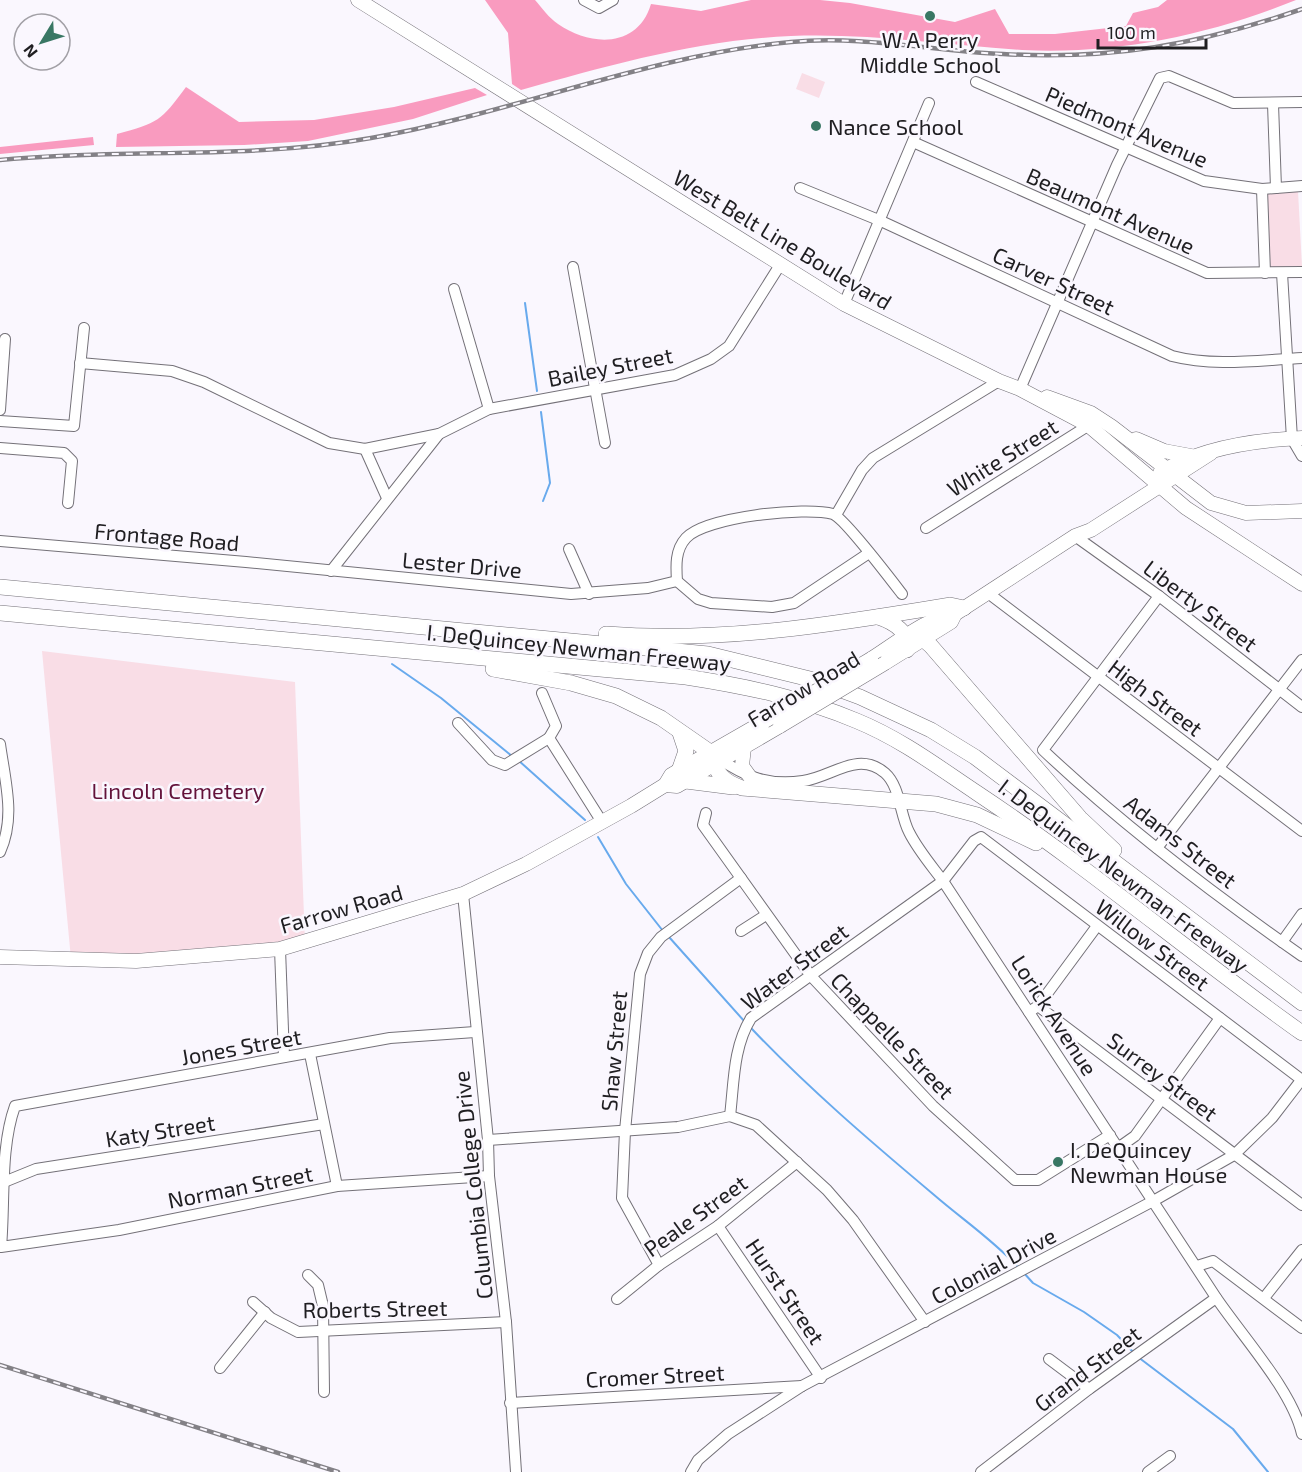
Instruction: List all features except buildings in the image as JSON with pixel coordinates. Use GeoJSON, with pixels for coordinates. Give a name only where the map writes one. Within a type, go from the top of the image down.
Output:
{"type":"FeatureCollection","features":[{"type":"Feature","properties":{"kind":"highway","name":"I. DeQuincey Newman Freeway"},"geometry":{"type":"LineString","coordinates":[[0,587],[434,626],[708,654],[770,668],[860,697],[931,730],[975,757],[1302,1003]]}},
{"type":"Feature","properties":{"kind":"highway"},"geometry":{"type":"LineString","coordinates":[[434,626],[476,625],[611,635],[713,636],[758,634],[950,605],[960,611]]}},
{"type":"Feature","properties":{"kind":"highway","name":"I. DeQuincey Newman Freeway"},"geometry":{"type":"LineString","coordinates":[[0,613],[686,677],[734,684],[784,696],[856,720],[907,747],[1046,838],[1235,986],[1302,1033]]}},
{"type":"Feature","properties":{"kind":"highway"},"geometry":{"type":"LineString","coordinates":[[878,617],[891,622],[907,643],[924,640],[1080,818],[1218,940]]}},
{"type":"Feature","properties":{"kind":"highway"},"geometry":{"type":"LineString","coordinates":[[411,652],[598,690],[638,705],[715,759],[721,778],[746,783]]}},
{"type":"Feature","properties":{"kind":"highway"},"geometry":{"type":"LineString","coordinates":[[681,733],[686,751],[682,776],[936,804],[977,815],[1020,834],[1098,879]]}},
{"type":"Feature","properties":{"kind":"main road","name":"West Belt Line Boulevard"},"geometry":{"type":"LineString","coordinates":[[358,0],[844,304],[999,381],[1093,422],[1186,507],[1302,584]]}},
{"type":"Feature","properties":{"kind":"main road"},"geometry":{"type":"LineString","coordinates":[[1093,422],[1164,452],[1196,456]]}},
{"type":"Feature","properties":{"kind":"main road"},"geometry":{"type":"LineString","coordinates":[[1125,435],[1199,497],[1235,512],[1302,511]]}},
{"type":"Feature","properties":{"kind":"main road","name":"Farrow Road"},"geometry":{"type":"LineString","coordinates":[[1170,473],[1183,460],[1196,456],[1245,444],[1297,438]]}},
{"type":"Feature","properties":{"kind":"main road","name":"Farrow Road"},"geometry":{"type":"LineString","coordinates":[[924,640],[951,622],[960,611],[1075,536],[1085,523],[1170,473],[1211,453]]}},
{"type":"Feature","properties":{"kind":"main road"},"geometry":{"type":"LineString","coordinates":[[1224,532],[1235,512]]}},
{"type":"Feature","properties":{"kind":"main road","name":"Farrow Road"},"geometry":{"type":"LineString","coordinates":[[0,957],[136,961],[280,950],[463,894],[526,864],[665,785],[677,786],[682,776],[744,747],[780,726],[885,663],[907,643],[947,614],[960,611]]}},
{"type":"Feature","properties":{"kind":"main road","name":"Farrow Road"},"geometry":{"type":"LineString","coordinates":[[715,759],[765,721],[871,659],[907,643]]}},
{"type":"Feature","properties":{"kind":"main road"},"geometry":{"type":"LineString","coordinates":[[744,747],[742,766],[746,783]]}},
{"type":"Feature","properties":{"kind":"street"},"geometry":{"type":"LineString","coordinates":[[584,0],[599,8],[613,0]]}},
{"type":"Feature","properties":{"kind":"street"},"geometry":{"type":"LineString","coordinates":[[1025,392],[1056,303],[1160,78],[1169,76],[1233,103],[1302,102]]}},
{"type":"Feature","properties":{"kind":"street","name":"Piedmont Avenue"},"geometry":{"type":"LineString","coordinates":[[976,82],[1204,181],[1262,189],[1302,187]]}},
{"type":"Feature","properties":{"kind":"street"},"geometry":{"type":"LineString","coordinates":[[844,304],[929,103]]}},
{"type":"Feature","properties":{"kind":"street"},"geometry":{"type":"LineString","coordinates":[[1274,104],[1276,188]]}},
{"type":"Feature","properties":{"kind":"street","name":"Beaumont Avenue"},"geometry":{"type":"LineString","coordinates":[[913,142],[1091,224],[1207,273],[1302,272]]}},
{"type":"Feature","properties":{"kind":"street","name":"Carver Street"},"geometry":{"type":"LineString","coordinates":[[800,188],[881,221],[1172,356],[1188,360],[1220,362],[1302,358]]}},
{"type":"Feature","properties":{"kind":"street"},"geometry":{"type":"LineString","coordinates":[[1262,189],[1265,273]]}},
{"type":"Feature","properties":{"kind":"street","name":"Bailey Street"},"geometry":{"type":"LineString","coordinates":[[80,363],[172,370],[204,382],[329,443],[365,449],[439,434],[489,409],[675,375],[711,359],[729,346],[780,265]]}},
{"type":"Feature","properties":{"kind":"street"},"geometry":{"type":"LineString","coordinates":[[573,267],[605,443]]}},
{"type":"Feature","properties":{"kind":"street"},"geometry":{"type":"LineString","coordinates":[[1282,273],[1287,359],[1297,438],[1302,456]]}},
{"type":"Feature","properties":{"kind":"street"},"geometry":{"type":"LineString","coordinates":[[454,289],[489,409]]}},
{"type":"Feature","properties":{"kind":"street"},"geometry":{"type":"LineString","coordinates":[[0,421],[75,426],[84,328]]}},
{"type":"Feature","properties":{"kind":"street"},"geometry":{"type":"LineString","coordinates":[[0,410],[5,339]]}},
{"type":"Feature","properties":{"kind":"street"},"geometry":{"type":"LineString","coordinates":[[836,515],[862,470],[873,459],[999,381]]}},
{"type":"Feature","properties":{"kind":"street","name":"White Street"},"geometry":{"type":"LineString","coordinates":[[926,528],[1093,422]]}},
{"type":"Feature","properties":{"kind":"street","name":"Bailey Street"},"geometry":{"type":"LineString","coordinates":[[331,571],[439,434]]}},
{"type":"Feature","properties":{"kind":"street"},"geometry":{"type":"LineString","coordinates":[[0,448],[64,453],[72,461],[68,502]]}},
{"type":"Feature","properties":{"kind":"street"},"geometry":{"type":"LineString","coordinates":[[365,449],[387,498]]}},
{"type":"Feature","properties":{"kind":"street"},"geometry":{"type":"LineString","coordinates":[[869,553],[794,603],[772,607],[711,603],[698,599],[677,581],[677,556],[684,540],[692,532],[714,523],[777,513],[819,512],[836,515],[869,553],[902,594]]}},
{"type":"Feature","properties":{"kind":"street","name":"Liberty Street"},"geometry":{"type":"LineString","coordinates":[[1075,536],[1159,596],[1302,707]]}},
{"type":"Feature","properties":{"kind":"street","name":"Frontage Road"},"geometry":{"type":"LineString","coordinates":[[0,541],[331,571]]}},
{"type":"Feature","properties":{"kind":"street"},"geometry":{"type":"LineString","coordinates":[[569,549],[589,594],[648,588],[677,581]]}},
{"type":"Feature","properties":{"kind":"street","name":"Lester Drive"},"geometry":{"type":"LineString","coordinates":[[331,571],[589,594]]}},
{"type":"Feature","properties":{"kind":"street","name":"High Street"},"geometry":{"type":"LineString","coordinates":[[988,593],[1302,831]]}},
{"type":"Feature","properties":{"kind":"street"},"geometry":{"type":"LineString","coordinates":[[1099,678],[1159,596]]}},
{"type":"Feature","properties":{"kind":"street"},"geometry":{"type":"LineString","coordinates":[[1157,848],[1302,660]]}},
{"type":"Feature","properties":{"kind":"street","name":"Adams Street"},"geometry":{"type":"LineString","coordinates":[[1099,678],[1043,750],[1087,792],[1157,848],[1302,956]]}},
{"type":"Feature","properties":{"kind":"street"},"geometry":{"type":"LineString","coordinates":[[458,723],[492,760],[505,765],[549,738],[556,726],[542,693]]}},
{"type":"Feature","properties":{"kind":"street"},"geometry":{"type":"LineString","coordinates":[[549,738],[602,822]]}},
{"type":"Feature","properties":{"kind":"street"},"geometry":{"type":"LineString","coordinates":[[0,744],[9,833],[0,852]]}},
{"type":"Feature","properties":{"kind":"street","name":"Lorick Avenue"},"geometry":{"type":"LineString","coordinates":[[746,783],[802,781],[853,763],[874,766],[890,779],[909,832],[1033,1009],[1118,1148],[1155,1200],[1216,1298],[1290,1403],[1302,1431]]}},
{"type":"Feature","properties":{"kind":"street","name":"Chappelle Street"},"geometry":{"type":"LineString","coordinates":[[706,813],[703,825],[811,976],[933,1106],[1014,1180],[1038,1180],[1110,1135]]}},
{"type":"Feature","properties":{"kind":"street","name":"Water Street"},"geometry":{"type":"LineString","coordinates":[[730,1116],[737,1050],[743,1031],[751,1018],[943,881],[974,841],[981,837]]}},
{"type":"Feature","properties":{"kind":"street","name":"Willow Street"},"geometry":{"type":"LineString","coordinates":[[981,837],[1096,926],[1302,1079]]}},
{"type":"Feature","properties":{"kind":"street","name":"Shaw Street"},"geometry":{"type":"LineString","coordinates":[[659,1265],[622,1198],[625,1131],[640,974],[648,953],[661,937],[741,878]]}},
{"type":"Feature","properties":{"kind":"street","name":"Columbia College Drive"},"geometry":{"type":"LineString","coordinates":[[463,894],[475,1032],[488,1140],[489,1176],[506,1322],[516,1472]]}},
{"type":"Feature","properties":{"kind":"street"},"geometry":{"type":"LineString","coordinates":[[1282,942],[1302,914]]}},
{"type":"Feature","properties":{"kind":"street"},"geometry":{"type":"LineString","coordinates":[[741,931],[766,915]]}},
{"type":"Feature","properties":{"kind":"street"},"geometry":{"type":"LineString","coordinates":[[1033,1009],[1096,926]]}},
{"type":"Feature","properties":{"kind":"street"},"geometry":{"type":"LineString","coordinates":[[280,950],[284,1057]]}},
{"type":"Feature","properties":{"kind":"street","name":"Surrey Street"},"geometry":{"type":"LineString","coordinates":[[1033,1009],[1163,1099],[1302,1205]]}},
{"type":"Feature","properties":{"kind":"street"},"geometry":{"type":"LineString","coordinates":[[1118,1148],[1135,1136],[1220,1018]]}},
{"type":"Feature","properties":{"kind":"street","name":"Jones Street"},"geometry":{"type":"LineString","coordinates":[[4,1182],[9,1120],[15,1106],[390,1038],[475,1032]]}},
{"type":"Feature","properties":{"kind":"street"},"geometry":{"type":"LineString","coordinates":[[310,1054],[337,1186]]}},
{"type":"Feature","properties":{"kind":"street","name":"Colonial Drive"},"geometry":{"type":"LineString","coordinates":[[691,1472],[698,1460],[728,1434],[802,1386],[1010,1278],[1234,1155],[1272,1118],[1302,1079]]}},
{"type":"Feature","properties":{"kind":"street"},"geometry":{"type":"LineString","coordinates":[[488,1140],[678,1127],[730,1116],[756,1125],[827,1190],[853,1220],[925,1322]]}},
{"type":"Feature","properties":{"kind":"street","name":"Katy Street"},"geometry":{"type":"LineString","coordinates":[[4,1182],[36,1169],[324,1124]]}},
{"type":"Feature","properties":{"kind":"street","name":"Peale Street"},"geometry":{"type":"LineString","coordinates":[[617,1299],[659,1265],[718,1226],[797,1162]]}},
{"type":"Feature","properties":{"kind":"street","name":"Norman Street"},"geometry":{"type":"LineString","coordinates":[[4,1182],[2,1247],[119,1230],[337,1186],[489,1176]]}},
{"type":"Feature","properties":{"kind":"street","name":"Hurst Street"},"geometry":{"type":"LineString","coordinates":[[718,1226],[821,1378]]}},
{"type":"Feature","properties":{"kind":"street"},"geometry":{"type":"LineString","coordinates":[[1264,1298],[1302,1250]]}},
{"type":"Feature","properties":{"kind":"street"},"geometry":{"type":"LineString","coordinates":[[1197,1266],[1213,1261],[1302,1328]]}},
{"type":"Feature","properties":{"kind":"street"},"geometry":{"type":"LineString","coordinates":[[308,1275],[318,1285],[323,1306],[324,1392]]}},
{"type":"Feature","properties":{"kind":"street","name":"Grand Street"},"geometry":{"type":"LineString","coordinates":[[987,1470],[1089,1389],[1216,1298]]}},
{"type":"Feature","properties":{"kind":"street","name":"Roberts Street"},"geometry":{"type":"LineString","coordinates":[[253,1302],[298,1332],[506,1322]]}},
{"type":"Feature","properties":{"kind":"street"},"geometry":{"type":"LineString","coordinates":[[220,1368],[265,1312]]}},
{"type":"Feature","properties":{"kind":"street"},"geometry":{"type":"LineString","coordinates":[[1049,1359],[1089,1389]]}},
{"type":"Feature","properties":{"kind":"street","name":"Cromer Street"},"geometry":{"type":"LineString","coordinates":[[510,1403],[802,1386]]}},
{"type":"Feature","properties":{"kind":"street"},"geometry":{"type":"LineString","coordinates":[[1148,1472],[1170,1456]]}},
{"type":"Feature","properties":{"kind":"green space"},"geometry":{"type":"Polygon","coordinates":[[[802,73],[825,82],[819,98],[796,89],[802,73]]]}},
{"type":"Feature","properties":{"kind":"green space"},"geometry":{"type":"Polygon","coordinates":[[[1298,191],[1302,266],[1267,268],[1264,193],[1298,191]]]}},
{"type":"Feature","properties":{"kind":"green space","name":"Lincoln Cemetery"},"geometry":{"type":"Polygon","coordinates":[[[42,651],[295,682],[305,942],[71,959],[42,651]]]}},
{"type":"Feature","properties":{"kind":"shaded area"},"geometry":{"type":"Polygon","coordinates":[[[485,0],[535,0],[558,24],[571,32],[585,37],[612,39],[625,36],[636,29],[645,18],[651,4],[701,11],[751,0],[820,0],[850,3],[955,22],[995,9],[1009,34],[1055,34],[1126,26],[1133,13],[1158,7],[1167,0],[1296,0],[1196,33],[1127,46],[1057,51],[849,36],[756,38],[654,55],[521,90],[512,84],[508,33],[485,0]]]}},
{"type":"Feature","properties":{"kind":"shaded area"},"geometry":{"type":"Polygon","coordinates":[[[186,87],[239,122],[314,120],[394,107],[475,88],[487,95],[413,119],[308,141],[244,145],[116,147],[117,134],[142,127],[158,119],[186,87]]]}},
{"type":"Feature","properties":{"kind":"shaded area"},"geometry":{"type":"Polygon","coordinates":[[[93,137],[94,145],[0,154],[0,147],[93,137]]]}},
{"type":"Feature","properties":{"kind":"waterway"},"geometry":{"type":"LineString","coordinates":[[525,303],[537,391]]}},
{"type":"Feature","properties":{"kind":"waterway"},"geometry":{"type":"LineString","coordinates":[[541,412],[550,483],[543,501]]}},
{"type":"Feature","properties":{"kind":"waterway"},"geometry":{"type":"LineString","coordinates":[[392,664],[441,698],[513,757]]}},
{"type":"Feature","properties":{"kind":"waterway"},"geometry":{"type":"LineString","coordinates":[[518,760],[585,820]]}},
{"type":"Feature","properties":{"kind":"waterway"},"geometry":{"type":"LineString","coordinates":[[598,837],[626,884],[663,931]]}},
{"type":"Feature","properties":{"kind":"waterway"},"geometry":{"type":"LineString","coordinates":[[669,937],[745,1022]]}},
{"type":"Feature","properties":{"kind":"waterway"},"geometry":{"type":"LineString","coordinates":[[751,1028],[840,1114],[1019,1268]]}},
{"type":"Feature","properties":{"kind":"waterway"},"geometry":{"type":"LineString","coordinates":[[1023,1272],[1033,1283],[1084,1312],[1117,1335],[1134,1353]]}},
{"type":"Feature","properties":{"kind":"waterway"},"geometry":{"type":"LineString","coordinates":[[1138,1357],[1233,1429],[1268,1472]]}},
{"type":"Feature","properties":{"kind":"railway"},"geometry":{"type":"LineString","coordinates":[[0,160],[279,149],[325,145],[424,127],[684,59],[791,42],[844,40],[1003,54],[1081,55],[1190,41],[1264,22],[1302,9]]}},
{"type":"Feature","properties":{"kind":"railway"},"geometry":{"type":"LineString","coordinates":[[0,1365],[338,1472]]}},
{"type":"Feature","properties":{"kind":"place","name":"W A Perry Middle School"},"geometry":{"type":"Point","coordinates":[930,16]}},
{"type":"Feature","properties":{"kind":"place","name":"Nance School"},"geometry":{"type":"Point","coordinates":[816,126]}},
{"type":"Feature","properties":{"kind":"place","name":"I. DeQuincey Newman House"},"geometry":{"type":"Point","coordinates":[1058,1162]}}]}
